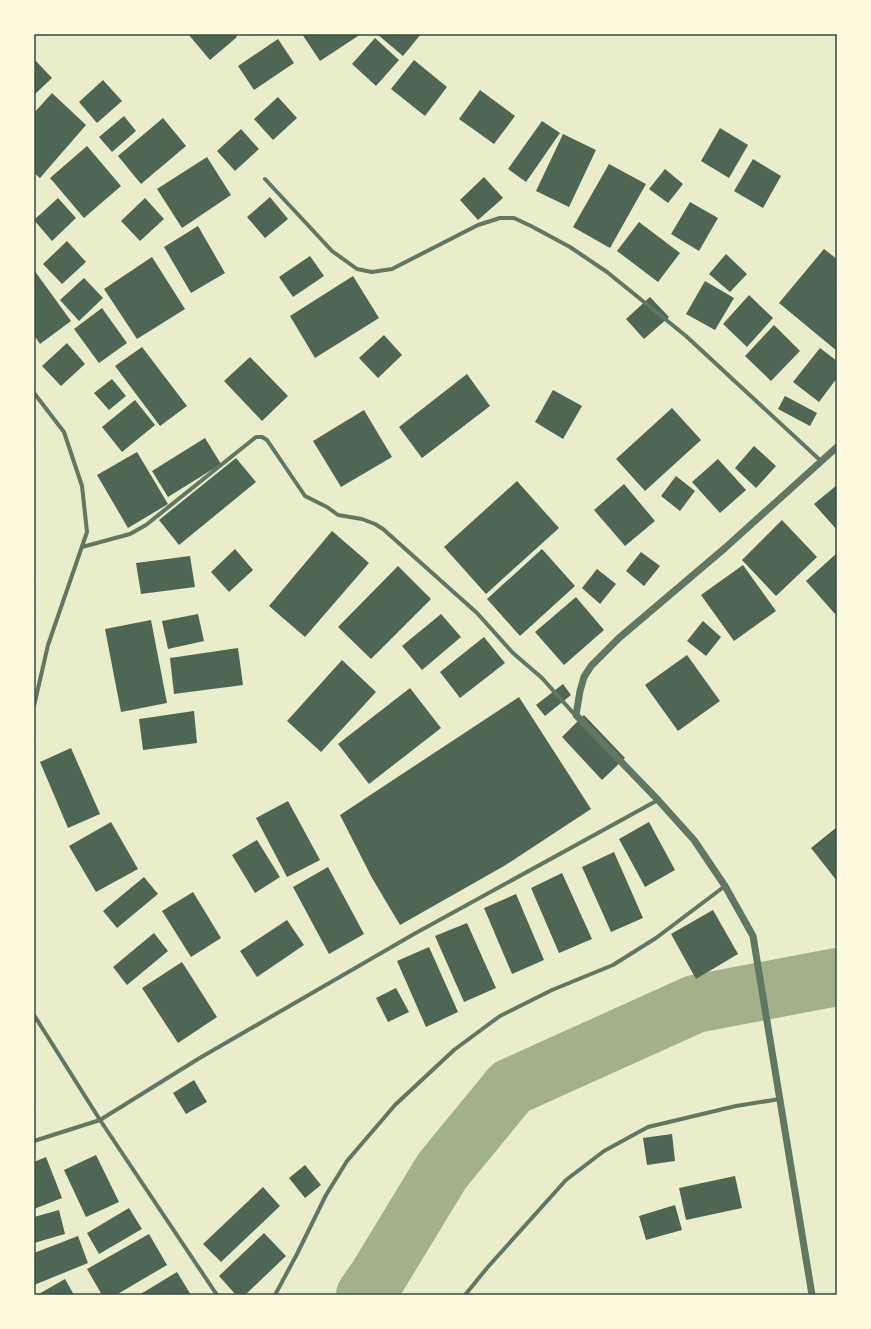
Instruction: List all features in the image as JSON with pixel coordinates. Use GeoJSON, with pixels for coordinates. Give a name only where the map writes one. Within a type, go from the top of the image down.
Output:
{"type":"FeatureCollection","features":[{"type":"Feature","properties":{"kind":"street"},"geometry":{"type":"LineString","coordinates":[[265,179],[332,251],[357,269],[372,272],[392,269],[478,225],[500,218],[514,218],[530,226],[570,247],[607,272],[680,331],[821,462]]}},
{"type":"Feature","properties":{"kind":"street"},"geometry":{"type":"LineString","coordinates":[[34,393],[64,432],[82,486],[87,532],[48,645],[34,706]]}},
{"type":"Feature","properties":{"kind":"street"},"geometry":{"type":"LineString","coordinates":[[82,547],[130,534],[146,525],[256,437],[262,437],[267,440],[304,496],[327,507],[338,515],[362,519],[383,529],[477,613],[513,653],[542,678],[694,840],[725,886],[754,936],[812,1295]]}},
{"type":"Feature","properties":{"kind":"street"},"geometry":{"type":"LineString","coordinates":[[576,715],[584,677],[591,666],[620,638],[725,548],[837,447]]}},
{"type":"Feature","properties":{"kind":"street"},"geometry":{"type":"LineString","coordinates":[[34,1141],[100,1120],[198,1059],[414,934],[658,800]]}},
{"type":"Feature","properties":{"kind":"street"},"geometry":{"type":"LineString","coordinates":[[275,1295],[326,1195],[347,1161],[395,1105],[454,1050],[500,1016],[552,990],[613,965],[656,938],[725,886]]}},
{"type":"Feature","properties":{"kind":"street"},"geometry":{"type":"LineString","coordinates":[[34,1015],[100,1120],[217,1295]]}},
{"type":"Feature","properties":{"kind":"street"},"geometry":{"type":"LineString","coordinates":[[465,1295],[487,1268],[566,1180],[604,1151],[648,1127],[736,1106],[780,1100]]}},
{"type":"Feature","properties":{"kind":"building"},"geometry":{"type":"Polygon","coordinates":[[[188,34],[235,34],[237,37],[210,60],[188,34]]]}},
{"type":"Feature","properties":{"kind":"building"},"geometry":{"type":"Polygon","coordinates":[[[302,34],[361,34],[320,61],[302,34]]]}},
{"type":"Feature","properties":{"kind":"building"},"geometry":{"type":"Polygon","coordinates":[[[377,34],[421,34],[403,56],[377,34]]]}},
{"type":"Feature","properties":{"kind":"building"},"geometry":{"type":"Polygon","coordinates":[[[375,38],[399,60],[376,86],[352,64],[375,38]]]}},
{"type":"Feature","properties":{"kind":"building"},"geometry":{"type":"Polygon","coordinates":[[[278,39],[294,63],[254,90],[238,66],[278,39]]]}},
{"type":"Feature","properties":{"kind":"building"},"geometry":{"type":"Polygon","coordinates":[[[34,59],[52,78],[34,95],[34,59]]]}},
{"type":"Feature","properties":{"kind":"building"},"geometry":{"type":"Polygon","coordinates":[[[414,60],[447,87],[425,116],[391,89],[414,60]]]}},
{"type":"Feature","properties":{"kind":"building"},"geometry":{"type":"Polygon","coordinates":[[[103,80],[122,101],[97,123],[79,102],[103,80]]]}},
{"type":"Feature","properties":{"kind":"building"},"geometry":{"type":"Polygon","coordinates":[[[480,90],[515,116],[494,144],[459,119],[480,90]]]}},
{"type":"Feature","properties":{"kind":"building"},"geometry":{"type":"Polygon","coordinates":[[[52,93],[86,125],[40,178],[34,173],[34,113],[52,93]]]}},
{"type":"Feature","properties":{"kind":"building"},"geometry":{"type":"Polygon","coordinates":[[[278,97],[297,118],[273,140],[254,119],[278,97]]]}},
{"type":"Feature","properties":{"kind":"building"},"geometry":{"type":"Polygon","coordinates":[[[124,116],[136,131],[112,152],[99,137],[124,116]]]}},
{"type":"Feature","properties":{"kind":"building"},"geometry":{"type":"Polygon","coordinates":[[[163,118],[186,146],[141,184],[118,156],[163,118]]]}},
{"type":"Feature","properties":{"kind":"building"},"geometry":{"type":"Polygon","coordinates":[[[542,121],[560,133],[526,182],[508,169],[542,121]]]}},
{"type":"Feature","properties":{"kind":"building"},"geometry":{"type":"Polygon","coordinates":[[[720,128],[748,145],[729,178],[701,161],[720,128]]]}},
{"type":"Feature","properties":{"kind":"building"},"geometry":{"type":"Polygon","coordinates":[[[241,129],[259,149],[235,171],[217,151],[241,129]]]}},
{"type":"Feature","properties":{"kind":"building"},"geometry":{"type":"Polygon","coordinates":[[[563,134],[596,150],[569,207],[536,191],[563,134]]]}},
{"type":"Feature","properties":{"kind":"building"},"geometry":{"type":"Polygon","coordinates":[[[87,146],[121,186],[84,218],[50,178],[87,146]]]}},
{"type":"Feature","properties":{"kind":"building"},"geometry":{"type":"Polygon","coordinates":[[[207,157],[231,195],[182,228],[157,189],[207,157]]]}},
{"type":"Feature","properties":{"kind":"building"},"geometry":{"type":"Polygon","coordinates":[[[753,159],[781,176],[763,208],[734,191],[753,159]]]}},
{"type":"Feature","properties":{"kind":"building"},"geometry":{"type":"Polygon","coordinates":[[[609,164],[646,184],[610,248],[573,227],[609,164]]]}},
{"type":"Feature","properties":{"kind":"building"},"geometry":{"type":"Polygon","coordinates":[[[665,169],[683,184],[668,203],[649,189],[665,169]]]}},
{"type":"Feature","properties":{"kind":"building"},"geometry":{"type":"Polygon","coordinates":[[[484,177],[503,198],[478,220],[460,200],[484,177]]]}},
{"type":"Feature","properties":{"kind":"building"},"geometry":{"type":"Polygon","coordinates":[[[270,197],[288,219],[265,238],[247,217],[270,197]]]}},
{"type":"Feature","properties":{"kind":"building"},"geometry":{"type":"Polygon","coordinates":[[[58,198],[76,218],[52,241],[34,220],[58,198]]]}},
{"type":"Feature","properties":{"kind":"building"},"geometry":{"type":"Polygon","coordinates":[[[145,198],[164,219],[140,241],[121,221],[145,198]]]}},
{"type":"Feature","properties":{"kind":"building"},"geometry":{"type":"Polygon","coordinates":[[[690,202],[718,218],[699,251],[671,234],[690,202]]]}},
{"type":"Feature","properties":{"kind":"building"},"geometry":{"type":"Polygon","coordinates":[[[639,222],[680,253],[658,282],[617,251],[639,222]]]}},
{"type":"Feature","properties":{"kind":"building"},"geometry":{"type":"Polygon","coordinates":[[[198,226],[225,273],[191,293],[164,247],[198,226]]]}},
{"type":"Feature","properties":{"kind":"building"},"geometry":{"type":"Polygon","coordinates":[[[67,241],[86,262],[62,284],[43,264],[67,241]]]}},
{"type":"Feature","properties":{"kind":"building"},"geometry":{"type":"Polygon","coordinates":[[[824,249],[837,259],[837,351],[779,303],[824,249]]]}},
{"type":"Feature","properties":{"kind":"building"},"geometry":{"type":"Polygon","coordinates":[[[726,254],[747,274],[730,292],[709,274],[726,254]]]}},
{"type":"Feature","properties":{"kind":"building"},"geometry":{"type":"Polygon","coordinates":[[[310,256],[324,276],[293,297],[279,277],[310,256]]]}},
{"type":"Feature","properties":{"kind":"building"},"geometry":{"type":"Polygon","coordinates":[[[152,257],[185,309],[137,339],[104,289],[152,257]]]}},
{"type":"Feature","properties":{"kind":"building"},"geometry":{"type":"Polygon","coordinates":[[[34,270],[71,321],[40,344],[34,335],[34,270]]]}},
{"type":"Feature","properties":{"kind":"building"},"geometry":{"type":"Polygon","coordinates":[[[353,276],[379,318],[315,358],[290,316],[353,276]]]}},
{"type":"Feature","properties":{"kind":"building"},"geometry":{"type":"Polygon","coordinates":[[[84,278],[103,298],[79,321],[60,300],[84,278]]]}},
{"type":"Feature","properties":{"kind":"building"},"geometry":{"type":"Polygon","coordinates":[[[705,281],[734,298],[715,330],[686,314],[705,281]]]}},
{"type":"Feature","properties":{"kind":"building"},"geometry":{"type":"Polygon","coordinates":[[[749,295],[773,318],[747,347],[723,324],[749,295]]]}},
{"type":"Feature","properties":{"kind":"building"},"geometry":{"type":"Polygon","coordinates":[[[650,297],[669,317],[644,339],[626,319],[650,297]]]}},
{"type":"Feature","properties":{"kind":"building"},"geometry":{"type":"Polygon","coordinates":[[[102,308],[127,343],[99,363],[74,329],[102,308]]]}},
{"type":"Feature","properties":{"kind":"building"},"geometry":{"type":"Polygon","coordinates":[[[774,325],[800,351],[771,381],[745,356],[774,325]]]}},
{"type":"Feature","properties":{"kind":"building"},"geometry":{"type":"Polygon","coordinates":[[[384,335],[402,355],[378,378],[359,358],[384,335]]]}},
{"type":"Feature","properties":{"kind":"building"},"geometry":{"type":"Polygon","coordinates":[[[67,343],[85,364],[61,386],[42,366],[67,343]]]}},
{"type":"Feature","properties":{"kind":"building"},"geometry":{"type":"Polygon","coordinates":[[[142,347],[187,406],[160,426],[115,366],[142,347]]]}},
{"type":"Feature","properties":{"kind":"building"},"geometry":{"type":"Polygon","coordinates":[[[820,348],[837,361],[837,378],[819,402],[793,382],[820,348]]]}},
{"type":"Feature","properties":{"kind":"building"},"geometry":{"type":"Polygon","coordinates":[[[250,357],[288,396],[262,421],[224,381],[250,357]]]}},
{"type":"Feature","properties":{"kind":"building"},"geometry":{"type":"Polygon","coordinates":[[[467,374],[490,406],[422,458],[399,427],[467,374]]]}},
{"type":"Feature","properties":{"kind":"building"},"geometry":{"type":"Polygon","coordinates":[[[112,379],[126,396],[109,410],[94,393],[112,379]]]}},
{"type":"Feature","properties":{"kind":"building"},"geometry":{"type":"Polygon","coordinates":[[[553,390],[582,406],[563,439],[535,422],[553,390]]]}},
{"type":"Feature","properties":{"kind":"building"},"geometry":{"type":"Polygon","coordinates":[[[785,396],[817,413],[810,426],[778,409],[785,396]]]}},
{"type":"Feature","properties":{"kind":"building"},"geometry":{"type":"Polygon","coordinates":[[[135,400],[155,425],[122,452],[102,427],[135,400]]]}},
{"type":"Feature","properties":{"kind":"building"},"geometry":{"type":"Polygon","coordinates":[[[672,408],[701,440],[645,491],[616,459],[672,408]]]}},
{"type":"Feature","properties":{"kind":"building"},"geometry":{"type":"Polygon","coordinates":[[[364,410],[392,457],[341,487],[313,441],[364,410]]]}},
{"type":"Feature","properties":{"kind":"building"},"geometry":{"type":"Polygon","coordinates":[[[205,438],[221,464],[168,497],[152,471],[205,438]]]}},
{"type":"Feature","properties":{"kind":"building"},"geometry":{"type":"Polygon","coordinates":[[[754,446],[776,466],[756,488],[735,468],[754,446]]]}},
{"type":"Feature","properties":{"kind":"building"},"geometry":{"type":"Polygon","coordinates":[[[137,452],[168,504],[128,528],[97,475],[137,452]]]}},
{"type":"Feature","properties":{"kind":"building"},"geometry":{"type":"Polygon","coordinates":[[[236,458],[256,482],[179,545],[159,520],[236,458]]]}},
{"type":"Feature","properties":{"kind":"building"},"geometry":{"type":"Polygon","coordinates":[[[718,459],[746,490],[720,513],[692,482],[718,459]]]}},
{"type":"Feature","properties":{"kind":"building"},"geometry":{"type":"Polygon","coordinates":[[[676,476],[695,491],[680,511],[661,496],[676,476]]]}},
{"type":"Feature","properties":{"kind":"building"},"geometry":{"type":"Polygon","coordinates":[[[517,481],[559,528],[486,594],[444,547],[517,481]]]}},
{"type":"Feature","properties":{"kind":"building"},"geometry":{"type":"Polygon","coordinates":[[[624,484],[655,521],[625,546],[594,510],[624,484]]]}},
{"type":"Feature","properties":{"kind":"building"},"geometry":{"type":"Polygon","coordinates":[[[837,485],[837,530],[814,504],[837,485]]]}},
{"type":"Feature","properties":{"kind":"building"},"geometry":{"type":"Polygon","coordinates":[[[782,520],[817,557],[776,596],[742,560],[782,520]]]}},
{"type":"Feature","properties":{"kind":"building"},"geometry":{"type":"Polygon","coordinates":[[[332,531],[369,563],[305,637],[269,606],[332,531]]]}},
{"type":"Feature","properties":{"kind":"building"},"geometry":{"type":"Polygon","coordinates":[[[235,549],[253,570],[229,592],[211,572],[235,549]]]}},
{"type":"Feature","properties":{"kind":"building"},"geometry":{"type":"Polygon","coordinates":[[[542,549],[575,586],[520,636],[487,599],[542,549]]]}},
{"type":"Feature","properties":{"kind":"building"},"geometry":{"type":"Polygon","coordinates":[[[641,552],[660,566],[644,586],[626,571],[641,552]]]}},
{"type":"Feature","properties":{"kind":"building"},"geometry":{"type":"Polygon","coordinates":[[[837,553],[837,612],[835,614],[806,581],[837,553]]]}},
{"type":"Feature","properties":{"kind":"building"},"geometry":{"type":"Polygon","coordinates":[[[190,556],[195,587],[141,594],[136,563],[190,556]]]}},
{"type":"Feature","properties":{"kind":"building"},"geometry":{"type":"Polygon","coordinates":[[[743,565],[776,611],[734,641],[701,595],[743,565]]]}},
{"type":"Feature","properties":{"kind":"building"},"geometry":{"type":"Polygon","coordinates":[[[398,566],[431,599],[371,659],[338,627],[398,566]]]}},
{"type":"Feature","properties":{"kind":"building"},"geometry":{"type":"Polygon","coordinates":[[[597,569],[616,584],[600,604],[582,588],[597,569]]]}},
{"type":"Feature","properties":{"kind":"building"},"geometry":{"type":"Polygon","coordinates":[[[576,597],[604,630],[564,665],[535,632],[576,597]]]}},
{"type":"Feature","properties":{"kind":"building"},"geometry":{"type":"Polygon","coordinates":[[[198,614],[204,641],[168,649],[162,621],[198,614]]]}},
{"type":"Feature","properties":{"kind":"building"},"geometry":{"type":"Polygon","coordinates":[[[441,614],[461,637],[422,670],[402,646],[441,614]]]}},
{"type":"Feature","properties":{"kind":"building"},"geometry":{"type":"Polygon","coordinates":[[[151,620],[167,703],[121,712],[105,629],[151,620]]]}},
{"type":"Feature","properties":{"kind":"building"},"geometry":{"type":"Polygon","coordinates":[[[703,621],[721,637],[706,656],[687,641],[703,621]]]}},
{"type":"Feature","properties":{"kind":"building"},"geometry":{"type":"Polygon","coordinates":[[[484,637],[505,663],[460,698],[440,672],[484,637]]]}},
{"type":"Feature","properties":{"kind":"building"},"geometry":{"type":"Polygon","coordinates":[[[238,648],[243,685],[174,694],[170,658],[238,648]]]}},
{"type":"Feature","properties":{"kind":"building"},"geometry":{"type":"Polygon","coordinates":[[[687,655],[720,701],[678,731],[645,685],[687,655]]]}},
{"type":"Feature","properties":{"kind":"building"},"geometry":{"type":"Polygon","coordinates":[[[342,660],[376,692],[321,752],[287,721],[342,660]]]}},
{"type":"Feature","properties":{"kind":"building"},"geometry":{"type":"Polygon","coordinates":[[[563,684],[571,695],[545,716],[536,705],[563,684]]]}},
{"type":"Feature","properties":{"kind":"building"},"geometry":{"type":"Polygon","coordinates":[[[410,688],[441,728],[369,784],[338,744],[410,688]]]}},
{"type":"Feature","properties":{"kind":"building"},"geometry":{"type":"Polygon","coordinates":[[[519,697],[591,809],[504,866],[400,925],[372,878],[340,815],[519,697]]]}},
{"type":"Feature","properties":{"kind":"building"},"geometry":{"type":"Polygon","coordinates":[[[194,711],[197,743],[143,750],[139,719],[194,711]]]}},
{"type":"Feature","properties":{"kind":"building"},"geometry":{"type":"Polygon","coordinates":[[[584,715],[625,758],[602,780],[562,737],[584,715]]]}},
{"type":"Feature","properties":{"kind":"building"},"geometry":{"type":"Polygon","coordinates":[[[71,748],[100,814],[68,828],[40,762],[71,748]]]}},
{"type":"Feature","properties":{"kind":"building"},"geometry":{"type":"Polygon","coordinates":[[[288,801],[320,860],[287,877],[256,818],[288,801]]]}},
{"type":"Feature","properties":{"kind":"building"},"geometry":{"type":"Polygon","coordinates":[[[111,822],[138,869],[96,892],[69,846],[111,822]]]}},
{"type":"Feature","properties":{"kind":"building"},"geometry":{"type":"Polygon","coordinates":[[[649,822],[675,870],[645,887],[619,839],[649,822]]]}},
{"type":"Feature","properties":{"kind":"building"},"geometry":{"type":"Polygon","coordinates":[[[837,827],[837,881],[811,848],[837,827]]]}},
{"type":"Feature","properties":{"kind":"building"},"geometry":{"type":"Polygon","coordinates":[[[257,840],[280,877],[255,893],[232,855],[257,840]]]}},
{"type":"Feature","properties":{"kind":"building"},"geometry":{"type":"Polygon","coordinates":[[[614,852],[643,918],[611,932],[582,867],[614,852]]]}},
{"type":"Feature","properties":{"kind":"building"},"geometry":{"type":"Polygon","coordinates":[[[328,867],[364,934],[329,954],[293,887],[328,867]]]}},
{"type":"Feature","properties":{"kind":"building"},"geometry":{"type":"Polygon","coordinates":[[[562,873],[592,939],[559,953],[531,888],[562,873]]]}},
{"type":"Feature","properties":{"kind":"building"},"geometry":{"type":"Polygon","coordinates":[[[144,877],[158,894],[117,928],[103,911],[144,877]]]}},
{"type":"Feature","properties":{"kind":"building"},"geometry":{"type":"Polygon","coordinates":[[[193,892],[221,938],[191,957],[162,911],[193,892]]]}},
{"type":"Feature","properties":{"kind":"building"},"geometry":{"type":"Polygon","coordinates":[[[516,894],[544,960],[512,974],[484,908],[516,894]]]}},
{"type":"Feature","properties":{"kind":"building"},"geometry":{"type":"Polygon","coordinates":[[[713,910],[738,954],[696,979],[671,934],[713,910]]]}},
{"type":"Feature","properties":{"kind":"building"},"geometry":{"type":"Polygon","coordinates":[[[287,920],[304,945],[257,977],[240,951],[287,920]]]}},
{"type":"Feature","properties":{"kind":"building"},"geometry":{"type":"Polygon","coordinates":[[[467,923],[496,988],[464,1002],[435,936],[467,923]]]}},
{"type":"Feature","properties":{"kind":"building"},"geometry":{"type":"Polygon","coordinates":[[[154,933],[168,951],[127,985],[113,967],[154,933]]]}},
{"type":"Feature","properties":{"kind":"building"},"geometry":{"type":"Polygon","coordinates":[[[429,947],[458,1012],[426,1027],[397,961],[429,947]]]}},
{"type":"Feature","properties":{"kind":"building"},"geometry":{"type":"Polygon","coordinates":[[[182,962],[217,1017],[178,1043],[142,988],[182,962]]]}},
{"type":"Feature","properties":{"kind":"building"},"geometry":{"type":"Polygon","coordinates":[[[396,988],[409,1012],[388,1022],[376,998],[396,988]]]}},
{"type":"Feature","properties":{"kind":"building"},"geometry":{"type":"Polygon","coordinates":[[[194,1080],[207,1102],[186,1114],[173,1093],[194,1080]]]}},
{"type":"Feature","properties":{"kind":"building"},"geometry":{"type":"Polygon","coordinates":[[[672,1134],[675,1161],[647,1165],[643,1138],[672,1134]]]}},
{"type":"Feature","properties":{"kind":"building"},"geometry":{"type":"Polygon","coordinates":[[[96,1155],[119,1202],[86,1217],[64,1170],[96,1155]]]}},
{"type":"Feature","properties":{"kind":"building"},"geometry":{"type":"Polygon","coordinates":[[[46,1157],[62,1198],[34,1209],[34,1162],[46,1157]]]}},
{"type":"Feature","properties":{"kind":"building"},"geometry":{"type":"Polygon","coordinates":[[[305,1165],[321,1185],[305,1198],[289,1178],[305,1165]]]}},
{"type":"Feature","properties":{"kind":"building"},"geometry":{"type":"Polygon","coordinates":[[[735,1176],[742,1208],[686,1220],[679,1188],[735,1176]]]}},
{"type":"Feature","properties":{"kind":"building"},"geometry":{"type":"Polygon","coordinates":[[[263,1187],[280,1206],[221,1262],[203,1244],[263,1187]]]}},
{"type":"Feature","properties":{"kind":"building"},"geometry":{"type":"Polygon","coordinates":[[[675,1205],[682,1230],[646,1240],[639,1216],[675,1205]]]}},
{"type":"Feature","properties":{"kind":"building"},"geometry":{"type":"Polygon","coordinates":[[[129,1208],[142,1229],[99,1254],[87,1233],[129,1208]]]}},
{"type":"Feature","properties":{"kind":"building"},"geometry":{"type":"Polygon","coordinates":[[[59,1210],[65,1234],[34,1243],[34,1217],[59,1210]]]}},
{"type":"Feature","properties":{"kind":"building"},"geometry":{"type":"Polygon","coordinates":[[[264,1233],[286,1256],[245,1295],[236,1295],[219,1276],[264,1233]]]}},
{"type":"Feature","properties":{"kind":"building"},"geometry":{"type":"Polygon","coordinates":[[[149,1234],[167,1265],[116,1295],[102,1295],[87,1269],[149,1234]]]}},
{"type":"Feature","properties":{"kind":"building"},"geometry":{"type":"Polygon","coordinates":[[[78,1236],[88,1263],[34,1285],[34,1253],[78,1236]]]}},
{"type":"Feature","properties":{"kind":"building"},"geometry":{"type":"Polygon","coordinates":[[[177,1272],[191,1295],[139,1295],[177,1272]]]}},
{"type":"Feature","properties":{"kind":"building"},"geometry":{"type":"Polygon","coordinates":[[[65,1279],[74,1295],[37,1295],[65,1279]]]}},
{"type":"Feature","properties":{"kind":"waterway"},"geometry":{"type":"LineString","coordinates":[[365,1295],[377,1278],[442,1171],[511,1087],[695,1004],[837,977]]}}]}
